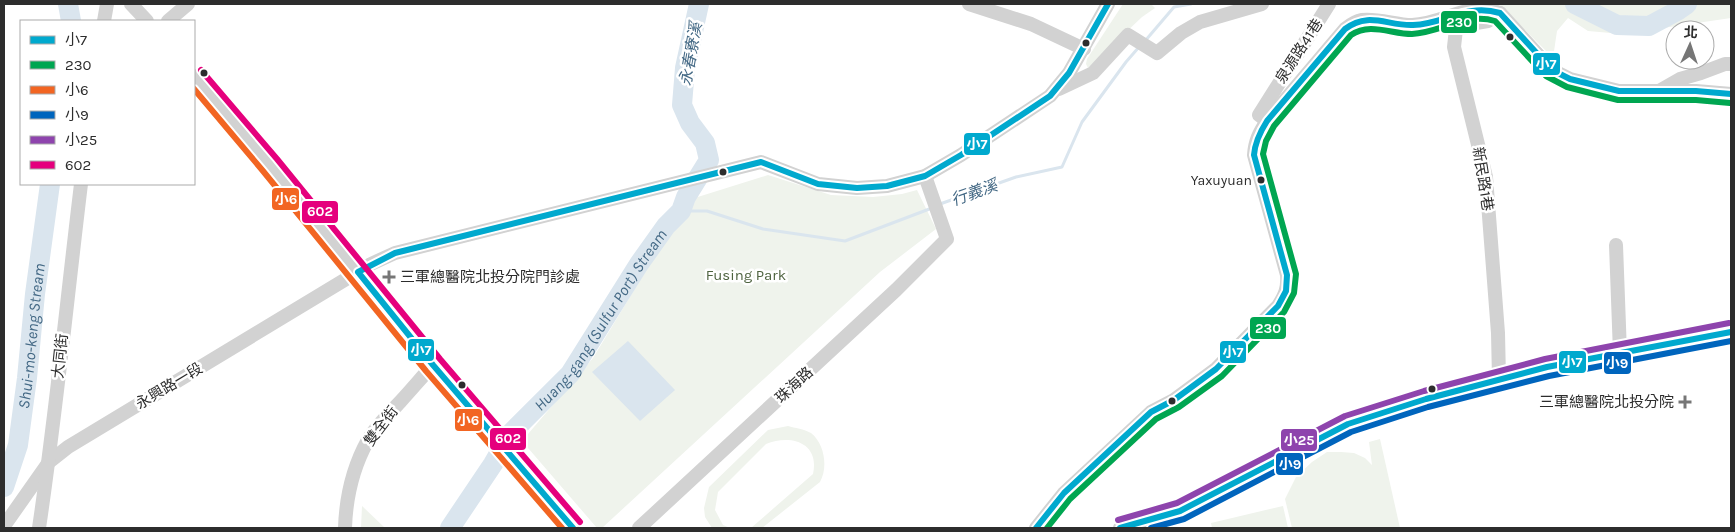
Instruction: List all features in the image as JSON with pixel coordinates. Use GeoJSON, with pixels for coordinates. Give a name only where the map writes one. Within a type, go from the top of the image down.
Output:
{"type":"FeatureCollection","features":[{"type":"Feature","properties":{"kind":"street"},"geometry":{"type":"LineString","coordinates":[[104,20],[107,4]]}},
{"type":"Feature","properties":{"kind":"street"},"geometry":{"type":"LineString","coordinates":[[131,4],[146,20]]}},
{"type":"Feature","properties":{"kind":"street"},"geometry":{"type":"LineString","coordinates":[[169,20],[188,4]]}},
{"type":"Feature","properties":{"kind":"street"},"geometry":{"type":"LineString","coordinates":[[969,4],[1031,24],[1084,49]]}},
{"type":"Feature","properties":{"kind":"street"},"geometry":{"type":"LineString","coordinates":[[1056,90],[1084,49],[1108,4]]}},
{"type":"Feature","properties":{"kind":"street"},"geometry":{"type":"LineString","coordinates":[[925,176],[1027,113],[1056,90],[1093,73],[1128,35],[1158,53],[1181,33],[1200,22],[1262,4]]}},
{"type":"Feature","properties":{"kind":"street","name":"泉源路41巷"},"geometry":{"type":"LineString","coordinates":[[1267,122],[1259,115],[1329,4]]}},
{"type":"Feature","properties":{"kind":"street"},"geometry":{"type":"LineString","coordinates":[[1036,528],[1064,493],[1152,412],[1174,400],[1216,369],[1278,306],[1288,284],[1287,275],[1254,155],[1255,142],[1259,132],[1345,28],[1362,20],[1403,25],[1425,24],[1466,7],[1491,7],[1500,13],[1552,70],[1570,78],[1619,91],[1696,91],[1731,94]]}},
{"type":"Feature","properties":{"kind":"street","name":"新民路1巷"},"geometry":{"type":"LineString","coordinates":[[1499,379],[1498,333],[1486,176],[1454,47],[1456,29],[1488,21],[1500,13]]}},
{"type":"Feature","properties":{"kind":"street"},"geometry":{"type":"LineString","coordinates":[[1659,91],[1680,79],[1725,64],[1731,64]]}},
{"type":"Feature","properties":{"kind":"street"},"geometry":{"type":"LineString","coordinates":[[195,77],[433,365],[573,528]]}},
{"type":"Feature","properties":{"kind":"street","name":"永興路一段"},"geometry":{"type":"LineString","coordinates":[[4,526],[49,462],[68,447],[358,272],[395,253],[761,162],[818,184],[857,188],[887,186],[925,176]]}},
{"type":"Feature","properties":{"kind":"street","name":"珠海路"},"geometry":{"type":"LineString","coordinates":[[639,528],[896,290],[947,239],[925,176]]}},
{"type":"Feature","properties":{"kind":"street","name":"大同街"},"geometry":{"type":"LineString","coordinates":[[39,528],[49,462],[81,185]]}},
{"type":"Feature","properties":{"kind":"street"},"geometry":{"type":"LineString","coordinates":[[1616,245],[1620,353]]}},
{"type":"Feature","properties":{"kind":"street"},"geometry":{"type":"LineString","coordinates":[[1120,528],[1180,511],[1348,424],[1426,399],[1547,367],[1731,332]]}},
{"type":"Feature","properties":{"kind":"street","name":"雙全街"},"geometry":{"type":"LineString","coordinates":[[345,528],[350,488],[357,464],[368,439],[433,365]]}},
{"type":"Feature","properties":{"kind":"green space"},"geometry":{"type":"Polygon","coordinates":[[[1123,4],[1151,4],[1155,8],[1142,17],[1088,68],[1086,64],[1087,59],[1123,4]]]}},
{"type":"Feature","properties":{"kind":"green space"},"geometry":{"type":"Polygon","coordinates":[[[1497,4],[1731,4],[1731,18],[1715,20],[1665,20],[1665,28],[1622,34],[1588,31],[1568,18],[1557,31],[1553,58],[1497,4]]]}},
{"type":"Feature","properties":{"kind":"green space","name":"Fusing Park"},"geometry":{"type":"Polygon","coordinates":[[[768,175],[831,195],[873,197],[902,194],[917,190],[936,229],[880,272],[602,528],[597,528],[522,441],[593,358],[654,257],[685,201],[768,175]]]}},
{"type":"Feature","properties":{"kind":"green space"},"geometry":{"type":"Polygon","coordinates":[[[788,426],[811,433],[819,443],[824,456],[824,470],[820,482],[762,528],[751,528],[813,474],[814,463],[812,454],[801,443],[784,440],[766,444],[718,492],[715,510],[723,525],[730,528],[712,528],[705,517],[704,508],[709,487],[768,430],[788,426]]]}},
{"type":"Feature","properties":{"kind":"green space"},"geometry":{"type":"Polygon","coordinates":[[[1380,439],[1400,528],[1292,528],[1285,499],[1296,477],[1312,462],[1327,452],[1354,453],[1365,458],[1372,465],[1369,442],[1380,439]]]}},
{"type":"Feature","properties":{"kind":"green space"},"geometry":{"type":"Polygon","coordinates":[[[362,506],[384,527],[398,528],[361,528],[362,506]]]}},
{"type":"Feature","properties":{"kind":"green space"},"geometry":{"type":"Polygon","coordinates":[[[1283,506],[1288,528],[1212,528],[1211,523],[1283,506]]]}},
{"type":"Feature","properties":{"kind":"shaded area"},"geometry":{"type":"Polygon","coordinates":[[[628,341],[675,390],[640,421],[592,372],[628,341]]]}},
{"type":"Feature","properties":{"kind":"waterway","name":"Shui-mo-keng Stream"},"geometry":{"type":"LineString","coordinates":[[68,4],[71,20]]}},
{"type":"Feature","properties":{"kind":"waterway","name":"Huang-gang (Sulfur Port) Stream"},"geometry":{"type":"LineString","coordinates":[[450,528],[493,464],[511,433],[570,374],[639,264],[666,226],[681,211],[686,197],[709,160],[705,143],[690,123],[682,105],[685,68],[699,4]]}},
{"type":"Feature","properties":{"kind":"waterway","name":"行義溪"},"geometry":{"type":"LineString","coordinates":[[1145,41],[1174,7],[1191,4]]}},
{"type":"Feature","properties":{"kind":"waterway","name":"行義溪"},"geometry":{"type":"LineString","coordinates":[[1575,4],[1617,25],[1649,26],[1687,4]]}},
{"type":"Feature","properties":{"kind":"waterway","name":"行義溪"},"geometry":{"type":"LineString","coordinates":[[940,204],[1016,177],[1062,167],[1082,122],[1139,47]]}},
{"type":"Feature","properties":{"kind":"waterway","name":"Shui-mo-keng Stream"},"geometry":{"type":"LineString","coordinates":[[4,487],[18,445],[50,185]]}},
{"type":"Feature","properties":{"kind":"waterway","name":"行義溪"},"geometry":{"type":"LineString","coordinates":[[681,211],[707,211],[763,229],[845,241],[932,208]]}},
{"type":"Feature","properties":{"kind":"transit line","name":"小7"},"geometry":{"type":"LineString","coordinates":[[573,528],[433,365],[358,272],[395,253],[761,162],[818,184],[857,188],[887,186],[925,176],[961,155],[1050,96],[1069,73],[1108,4]]}},
{"type":"Feature","properties":{"kind":"transit line","name":"小7"},"geometry":{"type":"LineString","coordinates":[[1036,528],[1064,493],[1151,412],[1174,400],[1216,369],[1278,306],[1286,291],[1287,275],[1254,155],[1255,146],[1267,121],[1345,29],[1362,21],[1370,20],[1413,25],[1425,24],[1466,12],[1488,11],[1500,13],[1552,70],[1570,79],[1619,91],[1696,91],[1731,94]]}},
{"type":"Feature","properties":{"kind":"transit line","name":"230"},"geometry":{"type":"LineString","coordinates":[[1047,528],[1070,499],[1156,419],[1179,407],[1222,376],[1284,312],[1294,293],[1296,274],[1263,154],[1266,141],[1274,126],[1351,35],[1366,29],[1404,34],[1422,33],[1463,21],[1484,19],[1495,21],[1546,76],[1567,87],[1618,100],[1696,100],[1730,103]]}},
{"type":"Feature","properties":{"kind":"transit line","name":"602"},"geometry":{"type":"LineString","coordinates":[[201,70],[277,159],[440,359],[580,522]]}},
{"type":"Feature","properties":{"kind":"transit line","name":"小6"},"geometry":{"type":"LineString","coordinates":[[195,90],[426,371],[562,528]]}},
{"type":"Feature","properties":{"kind":"transit line","name":"小25"},"geometry":{"type":"LineString","coordinates":[[1118,520],[1177,503],[1345,416],[1424,391],[1545,359],[1729,323]]}},
{"type":"Feature","properties":{"kind":"transit line","name":"小7"},"geometry":{"type":"LineString","coordinates":[[1120,528],[1180,511],[1348,424],[1426,399],[1547,367],[1731,332]]}},
{"type":"Feature","properties":{"kind":"transit line","name":"小9"},"geometry":{"type":"LineString","coordinates":[[1151,528],[1184,519],[1351,432],[1428,407],[1549,376],[1731,341]]}},
{"type":"Feature","properties":{"kind":"place","name":"Yaxuyuan"},"geometry":{"type":"Point","coordinates":[1261,180]}},
{"type":"Feature","properties":{"kind":"place","name":"三軍總醫院北投分院門診處"},"geometry":{"type":"Point","coordinates":[389,277]}},
{"type":"Feature","properties":{"kind":"place","name":"三軍總醫院北投分院"},"geometry":{"type":"Point","coordinates":[1685,402]}},
{"type":"Feature","properties":{"kind":"water label","name":"永春寮溪"},"geometry":{"type":"Point","coordinates":[690,54]}}]}
